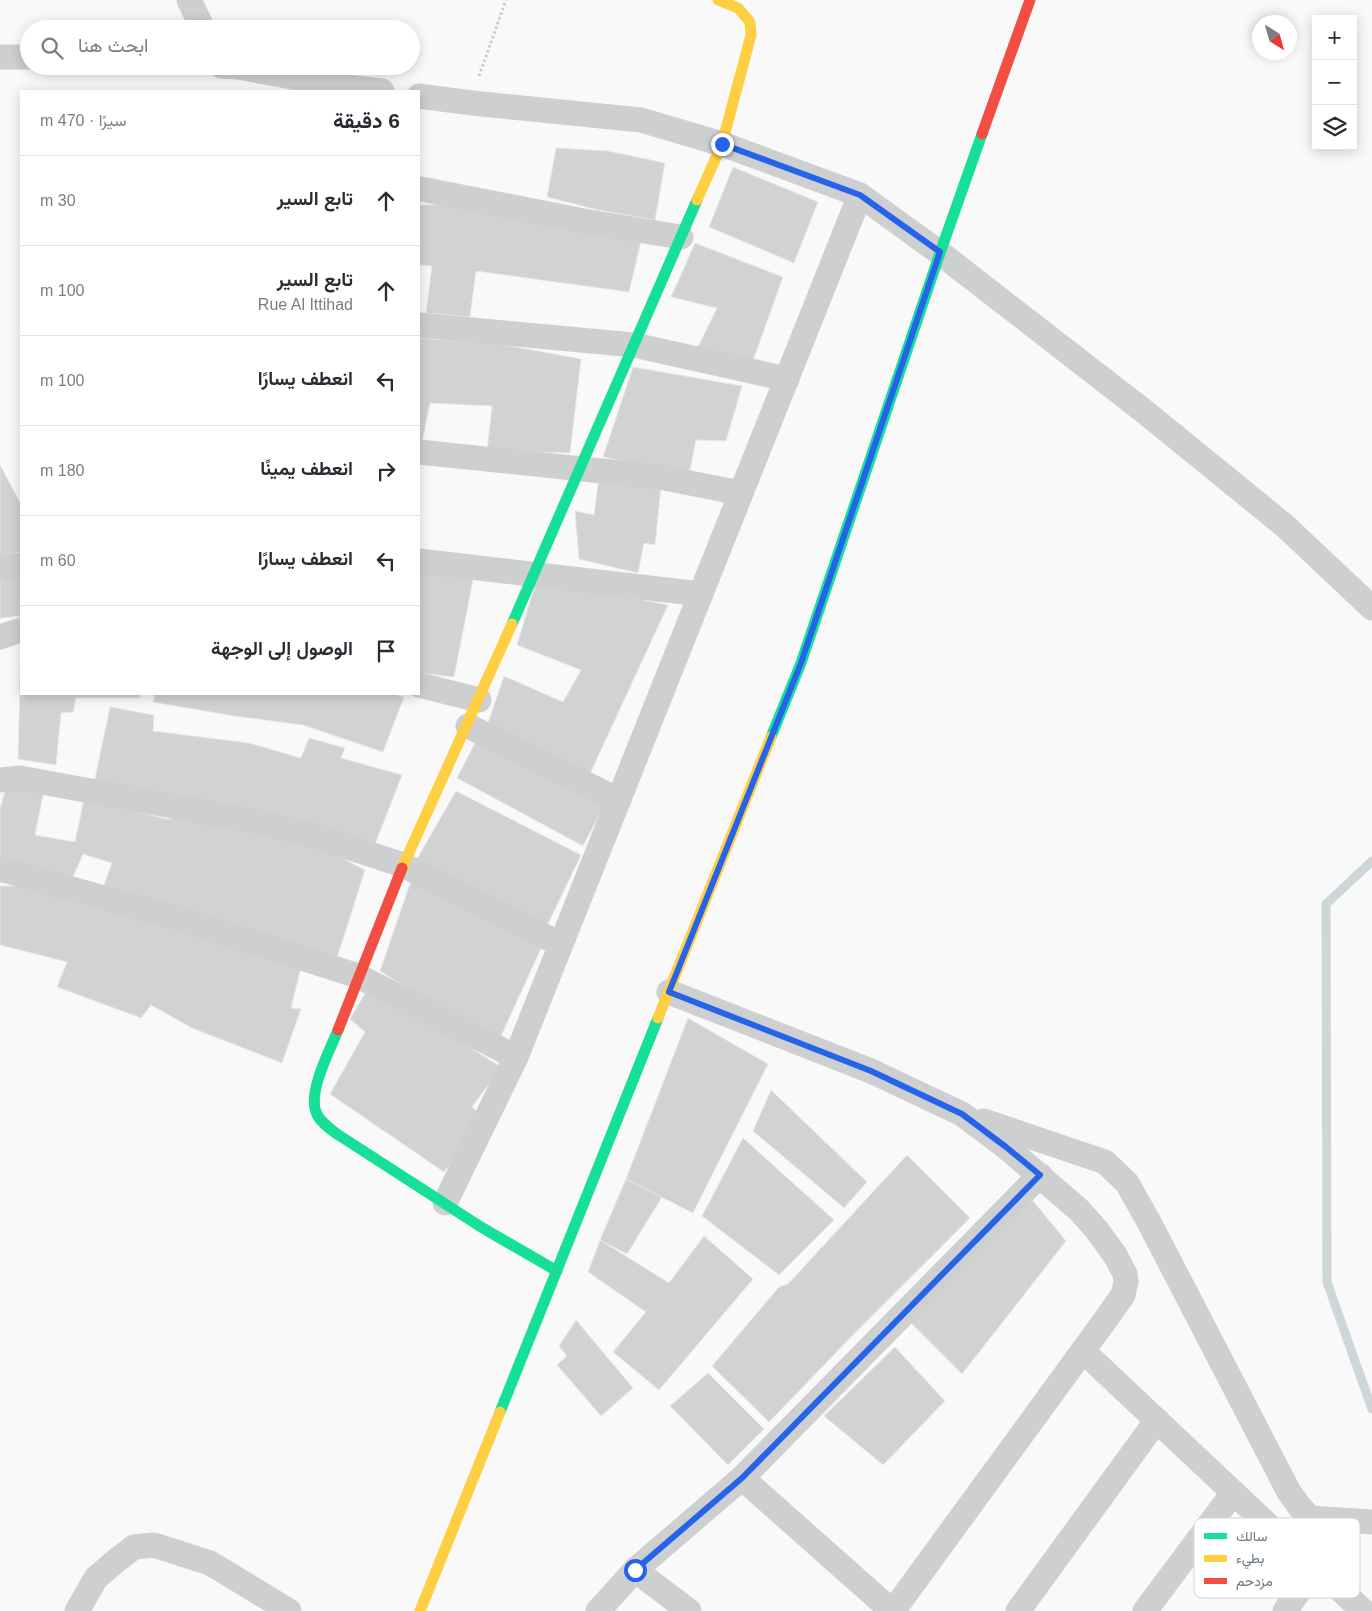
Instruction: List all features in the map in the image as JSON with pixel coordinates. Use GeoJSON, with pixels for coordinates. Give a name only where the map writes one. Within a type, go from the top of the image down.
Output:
{"type":"FeatureCollection","features":[{"type":"Feature","properties":{"kind":"street"},"geometry":{"type":"LineString","coordinates":[[189,0],[198,20]]}},
{"type":"Feature","properties":{"kind":"street"},"geometry":{"type":"LineString","coordinates":[[557,1271],[481,1227],[337,1134],[323,1123],[316,1112],[313,1096],[358,976],[403,865],[468,726],[722,144],[750,35],[750,22],[738,8],[718,0]]}},
{"type":"Feature","properties":{"kind":"street"},"geometry":{"type":"LineString","coordinates":[[420,1611],[801,663],[940,252],[1030,0]]}},
{"type":"Feature","properties":{"kind":"street"},"geometry":{"type":"LineString","coordinates":[[0,57],[20,57]]}},
{"type":"Feature","properties":{"kind":"street"},"geometry":{"type":"LineString","coordinates":[[283,75],[375,90]]}},
{"type":"Feature","properties":{"kind":"street"},"geometry":{"type":"LineString","coordinates":[[420,96],[640,120],[722,144],[860,195],[940,252],[1145,412],[1285,526],[1372,608]]}},
{"type":"Feature","properties":{"kind":"street"},"geometry":{"type":"LineString","coordinates":[[421,189],[508,208],[681,237]]}},
{"type":"Feature","properties":{"kind":"street"},"geometry":{"type":"LineString","coordinates":[[445,1203],[516,1057],[860,195]]}},
{"type":"Feature","properties":{"kind":"street"},"geometry":{"type":"LineString","coordinates":[[420,325],[634,345],[787,379]]}},
{"type":"Feature","properties":{"kind":"street"},"geometry":{"type":"LineString","coordinates":[[420,452],[660,477],[741,493]]}},
{"type":"Feature","properties":{"kind":"street"},"geometry":{"type":"LineString","coordinates":[[420,561],[701,594]]}},
{"type":"Feature","properties":{"kind":"street"},"geometry":{"type":"LineString","coordinates":[[0,568],[20,565]]}},
{"type":"Feature","properties":{"kind":"street"},"geometry":{"type":"LineString","coordinates":[[0,637],[20,630]]}},
{"type":"Feature","properties":{"kind":"street"},"geometry":{"type":"LineString","coordinates":[[420,685],[479,700]]}},
{"type":"Feature","properties":{"kind":"street"},"geometry":{"type":"LineString","coordinates":[[468,726],[619,800]]}},
{"type":"Feature","properties":{"kind":"street"},"geometry":{"type":"LineString","coordinates":[[0,780],[20,778],[248,820],[311,835],[403,865],[560,944]]}},
{"type":"Feature","properties":{"kind":"street"},"geometry":{"type":"LineString","coordinates":[[0,869],[180,919],[358,976],[516,1057]]}},
{"type":"Feature","properties":{"kind":"street"},"geometry":{"type":"LineString","coordinates":[[669,992],[871,1071],[962,1114],[1106,1162],[1126,1183],[1150,1224],[1289,1492],[1310,1518]]}},
{"type":"Feature","properties":{"kind":"street"},"geometry":{"type":"LineString","coordinates":[[742,1478],[893,1611],[1123,1295],[1126,1282],[1125,1274],[1115,1255],[1096,1228],[1040,1175],[962,1114]]}},
{"type":"Feature","properties":{"kind":"street"},"geometry":{"type":"LineString","coordinates":[[598,1611],[635,1570],[742,1478],[1040,1175]]}},
{"type":"Feature","properties":{"kind":"street"},"geometry":{"type":"LineString","coordinates":[[1083,1351],[1260,1518]]}},
{"type":"Feature","properties":{"kind":"street"},"geometry":{"type":"LineString","coordinates":[[1018,1611],[1156,1420]]}},
{"type":"Feature","properties":{"kind":"street"},"geometry":{"type":"LineString","coordinates":[[1214,1518],[1233,1493]]}},
{"type":"Feature","properties":{"kind":"street"},"geometry":{"type":"LineString","coordinates":[[77,1611],[96,1578],[117,1560],[134,1547],[154,1545],[210,1563],[288,1611]]}},
{"type":"Feature","properties":{"kind":"street"},"geometry":{"type":"LineString","coordinates":[[1145,1611],[1194,1545]]}},
{"type":"Feature","properties":{"kind":"street"},"geometry":{"type":"LineString","coordinates":[[635,1570],[689,1611]]}},
{"type":"Feature","properties":{"kind":"street"},"geometry":{"type":"LineString","coordinates":[[1285,1611],[1294,1598]]}},
{"type":"Feature","properties":{"kind":"street"},"geometry":{"type":"LineString","coordinates":[[1349,1598],[1363,1611]]}},
{"type":"Feature","properties":{"kind":"path"},"geometry":{"type":"LineString","coordinates":[[472,103],[476,84],[506,0]]}},
{"type":"Feature","properties":{"kind":"building"},"geometry":{"type":"Polygon","coordinates":[[[556,148],[608,151],[665,163],[655,220],[598,210],[547,197],[556,148]]]}},
{"type":"Feature","properties":{"kind":"building"},"geometry":{"type":"Polygon","coordinates":[[[733,167],[818,202],[794,263],[709,227],[733,167]]]}},
{"type":"Feature","properties":{"kind":"building"},"geometry":{"type":"Polygon","coordinates":[[[462,204],[642,237],[629,292],[476,271],[470,317],[426,313],[432,266],[420,265],[420,205],[462,204]]]}},
{"type":"Feature","properties":{"kind":"building"},"geometry":{"type":"Polygon","coordinates":[[[695,243],[783,277],[750,369],[694,355],[717,308],[671,297],[695,243]]]}},
{"type":"Feature","properties":{"kind":"building"},"geometry":{"type":"Polygon","coordinates":[[[420,338],[500,344],[581,359],[570,453],[487,451],[492,406],[430,403],[422,442],[420,442],[420,338]]]}},
{"type":"Feature","properties":{"kind":"building"},"geometry":{"type":"Polygon","coordinates":[[[633,367],[742,386],[726,441],[696,440],[689,475],[603,457],[633,367]]]}},
{"type":"Feature","properties":{"kind":"building"},"geometry":{"type":"Polygon","coordinates":[[[0,465],[20,502],[20,552],[0,556],[0,465]]]}},
{"type":"Feature","properties":{"kind":"building"},"geometry":{"type":"Polygon","coordinates":[[[599,476],[661,487],[655,545],[644,543],[638,573],[579,559],[575,511],[594,515],[599,476]]]}},
{"type":"Feature","properties":{"kind":"building"},"geometry":{"type":"Polygon","coordinates":[[[420,569],[474,575],[454,677],[420,673],[420,569]]]}},
{"type":"Feature","properties":{"kind":"building"},"geometry":{"type":"Polygon","coordinates":[[[20,571],[20,616],[0,618],[0,575],[20,571]]]}},
{"type":"Feature","properties":{"kind":"building"},"geometry":{"type":"Polygon","coordinates":[[[537,578],[668,605],[588,778],[486,729],[504,676],[563,702],[581,670],[517,645],[537,578]]]}},
{"type":"Feature","properties":{"kind":"building"},"geometry":{"type":"Polygon","coordinates":[[[20,680],[20,695],[140,695],[140,698],[76,698],[73,712],[61,713],[56,765],[18,759],[20,680]]]}},
{"type":"Feature","properties":{"kind":"building"},"geometry":{"type":"Polygon","coordinates":[[[155,695],[396,695],[404,697],[383,752],[303,725],[234,716],[153,702],[155,695]]]}},
{"type":"Feature","properties":{"kind":"building"},"geometry":{"type":"Polygon","coordinates":[[[110,707],[154,715],[153,731],[249,743],[301,758],[309,738],[345,748],[341,758],[402,775],[372,852],[94,783],[110,707]]]}},
{"type":"Feature","properties":{"kind":"building"},"geometry":{"type":"Polygon","coordinates":[[[478,737],[604,806],[583,846],[457,778],[478,737]]]}},
{"type":"Feature","properties":{"kind":"building"},"geometry":{"type":"Polygon","coordinates":[[[7,783],[44,790],[35,835],[75,842],[84,799],[167,819],[206,817],[295,834],[365,870],[335,964],[104,885],[112,863],[83,854],[73,877],[0,861],[0,809],[7,783]]]}},
{"type":"Feature","properties":{"kind":"building"},"geometry":{"type":"Polygon","coordinates":[[[456,791],[581,855],[546,928],[417,859],[456,791]]]}},
{"type":"Feature","properties":{"kind":"building"},"geometry":{"type":"Polygon","coordinates":[[[413,875],[543,944],[497,1045],[380,971],[413,875]]]}},
{"type":"Feature","properties":{"kind":"building"},"geometry":{"type":"Polygon","coordinates":[[[0,886],[31,886],[83,905],[175,923],[301,967],[291,1008],[301,1009],[282,1063],[192,1028],[151,1005],[141,1018],[57,987],[67,962],[0,945],[0,886]]]}},
{"type":"Feature","properties":{"kind":"building"},"geometry":{"type":"Polygon","coordinates":[[[370,985],[501,1067],[472,1107],[485,1119],[444,1172],[330,1094],[365,1032],[350,1019],[370,985]]]}},
{"type":"Feature","properties":{"kind":"building"},"geometry":{"type":"Polygon","coordinates":[[[688,1018],[768,1064],[693,1213],[626,1179],[688,1018]]]}},
{"type":"Feature","properties":{"kind":"building"},"geometry":{"type":"Polygon","coordinates":[[[771,1090],[867,1182],[844,1208],[753,1131],[771,1090]]]}},
{"type":"Feature","properties":{"kind":"building"},"geometry":{"type":"Polygon","coordinates":[[[743,1138],[834,1220],[779,1275],[702,1216],[743,1138]]]}},
{"type":"Feature","properties":{"kind":"building"},"geometry":{"type":"Polygon","coordinates":[[[907,1155],[970,1218],[769,1422],[712,1366],[779,1287],[788,1284],[907,1155]]]}},
{"type":"Feature","properties":{"kind":"building"},"geometry":{"type":"Polygon","coordinates":[[[626,1179],[662,1197],[627,1254],[600,1240],[626,1179]]]}},
{"type":"Feature","properties":{"kind":"building"},"geometry":{"type":"Polygon","coordinates":[[[1029,1196],[1066,1241],[962,1374],[909,1321],[1029,1196]]]}},
{"type":"Feature","properties":{"kind":"building"},"geometry":{"type":"Polygon","coordinates":[[[704,1236],[753,1279],[659,1390],[613,1352],[646,1312],[588,1272],[600,1240],[669,1283],[704,1236]]]}},
{"type":"Feature","properties":{"kind":"building"},"geometry":{"type":"Polygon","coordinates":[[[576,1320],[633,1388],[601,1416],[557,1365],[567,1356],[559,1346],[576,1320]]]}},
{"type":"Feature","properties":{"kind":"building"},"geometry":{"type":"Polygon","coordinates":[[[895,1347],[945,1401],[883,1465],[824,1416],[895,1347]]]}},
{"type":"Feature","properties":{"kind":"building"},"geometry":{"type":"Polygon","coordinates":[[[708,1373],[764,1429],[728,1465],[670,1406],[708,1373]]]}},
{"type":"Feature","properties":{"kind":"waterway"},"geometry":{"type":"LineString","coordinates":[[1372,861],[1326,904],[1327,1282],[1372,1409]]}},
{"type":"Feature","properties":{"kind":"traffic: fast"},"geometry":{"type":"LineString","coordinates":[[771,737],[801,663],[982,134]]}},
{"type":"Feature","properties":{"kind":"traffic: fast"},"geometry":{"type":"LineString","coordinates":[[512,624],[697,200]]}},
{"type":"Feature","properties":{"kind":"traffic: fast"},"geometry":{"type":"LineString","coordinates":[[500,1412],[658,1018]]}},
{"type":"Feature","properties":{"kind":"traffic: fast"},"geometry":{"type":"LineString","coordinates":[[338,1030],[321,1071],[315,1093],[314,1103],[316,1112],[322,1121],[337,1134],[481,1227],[557,1271]]}},
{"type":"Feature","properties":{"kind":"traffic: slow"},"geometry":{"type":"LineString","coordinates":[[697,200],[722,144],[751,35],[750,22],[738,8],[718,0]]}},
{"type":"Feature","properties":{"kind":"traffic: slow"},"geometry":{"type":"LineString","coordinates":[[402,868],[512,624]]}},
{"type":"Feature","properties":{"kind":"traffic: slow"},"geometry":{"type":"LineString","coordinates":[[658,1018],[771,737]]}},
{"type":"Feature","properties":{"kind":"traffic: slow"},"geometry":{"type":"LineString","coordinates":[[420,1611],[500,1412]]}},
{"type":"Feature","properties":{"kind":"traffic: jam"},"geometry":{"type":"LineString","coordinates":[[982,134],[1030,0]]}},
{"type":"Feature","properties":{"kind":"traffic: jam"},"geometry":{"type":"LineString","coordinates":[[338,1030],[402,868]]}},
{"type":"Feature","properties":{"kind":"route"},"geometry":{"type":"LineString","coordinates":[[635,1570],[742,1478],[1040,1175],[962,1114],[871,1071],[669,992],[801,663],[940,252],[860,195],[722,144]]}}]}
